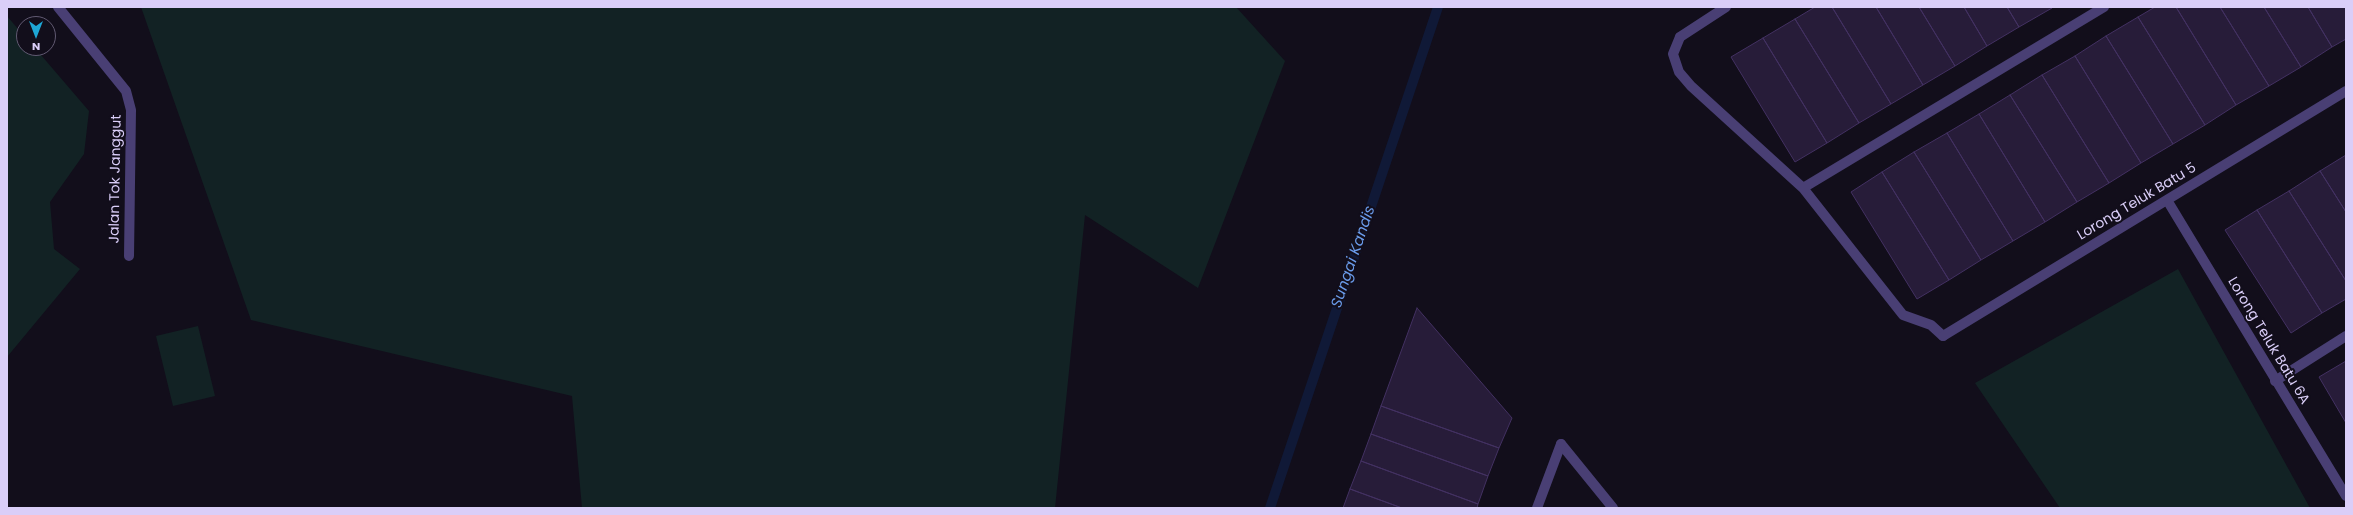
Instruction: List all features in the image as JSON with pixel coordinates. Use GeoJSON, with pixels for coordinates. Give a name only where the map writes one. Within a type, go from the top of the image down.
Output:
{"type":"FeatureCollection","features":[{"type":"Feature","properties":{"kind":"street","name":"Jalan Tok Janggut"},"geometry":{"type":"LineString","coordinates":[[58,7],[126,91],[131,110],[129,256]]}},
{"type":"Feature","properties":{"kind":"street"},"geometry":{"type":"LineString","coordinates":[[1726,7],[1680,37],[1673,54],[1679,72],[1691,86],[1804,188],[2104,7]]}},
{"type":"Feature","properties":{"kind":"street","name":"Lorong Teluk Batu 5"},"geometry":{"type":"LineString","coordinates":[[1804,188],[1903,314],[1931,325],[1943,336],[2346,91]]}},
{"type":"Feature","properties":{"kind":"street","name":"Lorong Teluk Batu 6A"},"geometry":{"type":"LineString","coordinates":[[2167,200],[2275,381],[2346,496]]}},
{"type":"Feature","properties":{"kind":"street"},"geometry":{"type":"LineString","coordinates":[[2275,381],[2346,336]]}},
{"type":"Feature","properties":{"kind":"street"},"geometry":{"type":"LineString","coordinates":[[1537,508],[1561,444],[1613,508]]}},
{"type":"Feature","properties":{"kind":"shaded area"},"geometry":{"type":"Polygon","coordinates":[[[141,7],[1236,7],[1285,61],[1198,288],[1085,215],[1055,508],[582,508],[572,396],[251,320],[141,7]]]}},
{"type":"Feature","properties":{"kind":"shaded area"},"geometry":{"type":"Polygon","coordinates":[[[7,16],[16,27],[16,56],[42,56],[89,111],[84,154],[50,202],[54,249],[80,269],[7,357],[7,16]]]}},
{"type":"Feature","properties":{"kind":"shaded area"},"geometry":{"type":"Polygon","coordinates":[[[2178,269],[2310,508],[2060,508],[1975,383],[2178,269]]]}},
{"type":"Feature","properties":{"kind":"shaded area"},"geometry":{"type":"Polygon","coordinates":[[[198,326],[215,396],[173,406],[156,336],[198,326]]]}},
{"type":"Feature","properties":{"kind":"building"},"geometry":{"type":"Polygon","coordinates":[[[1815,7],[1832,7],[1891,104],[1859,123],[1795,19],[1815,7]]]}},
{"type":"Feature","properties":{"kind":"building"},"geometry":{"type":"Polygon","coordinates":[[[1832,7],[1876,7],[1923,85],[1891,104],[1832,7]]]}},
{"type":"Feature","properties":{"kind":"building"},"geometry":{"type":"Polygon","coordinates":[[[1876,7],[1919,7],[1955,66],[1923,85],[1876,7]]]}},
{"type":"Feature","properties":{"kind":"building"},"geometry":{"type":"Polygon","coordinates":[[[1919,7],[1964,7],[1987,46],[1955,66],[1919,7]]]}},
{"type":"Feature","properties":{"kind":"building"},"geometry":{"type":"Polygon","coordinates":[[[1964,7],[2007,7],[2019,27],[1987,46],[1964,7]]]}},
{"type":"Feature","properties":{"kind":"building"},"geometry":{"type":"Polygon","coordinates":[[[2007,7],[2051,7],[2052,8],[2019,27],[2007,7]]]}},
{"type":"Feature","properties":{"kind":"building"},"geometry":{"type":"Polygon","coordinates":[[[2155,7],[2176,7],[2236,105],[2205,125],[2138,17],[2155,7]]]}},
{"type":"Feature","properties":{"kind":"building"},"geometry":{"type":"Polygon","coordinates":[[[2176,7],[2220,7],[2269,86],[2236,105],[2176,7]]]}},
{"type":"Feature","properties":{"kind":"building"},"geometry":{"type":"Polygon","coordinates":[[[2220,7],[2264,7],[2301,67],[2269,86],[2220,7]]]}},
{"type":"Feature","properties":{"kind":"building"},"geometry":{"type":"Polygon","coordinates":[[[2264,7],[2308,7],[2332,47],[2301,67],[2264,7]]]}},
{"type":"Feature","properties":{"kind":"building"},"geometry":{"type":"Polygon","coordinates":[[[2308,7],[2346,7],[2346,39],[2332,47],[2308,7]]]}},
{"type":"Feature","properties":{"kind":"building"},"geometry":{"type":"Polygon","coordinates":[[[2138,17],[2205,125],[2173,144],[2106,36],[2138,17]]]}},
{"type":"Feature","properties":{"kind":"building"},"geometry":{"type":"Polygon","coordinates":[[[1795,19],[1859,123],[1827,143],[1763,38],[1795,19]]]}},
{"type":"Feature","properties":{"kind":"building"},"geometry":{"type":"Polygon","coordinates":[[[2106,36],[2173,144],[2141,163],[2075,56],[2106,36]]]}},
{"type":"Feature","properties":{"kind":"building"},"geometry":{"type":"Polygon","coordinates":[[[1763,38],[1827,143],[1795,162],[1731,57],[1763,38]]]}},
{"type":"Feature","properties":{"kind":"building"},"geometry":{"type":"Polygon","coordinates":[[[2075,56],[2141,163],[2109,183],[2042,75],[2075,56]]]}},
{"type":"Feature","properties":{"kind":"building"},"geometry":{"type":"Polygon","coordinates":[[[2042,75],[2109,183],[2077,202],[2010,95],[2042,75]]]}},
{"type":"Feature","properties":{"kind":"building"},"geometry":{"type":"Polygon","coordinates":[[[2010,95],[2077,202],[2045,222],[1979,114],[2010,95]]]}},
{"type":"Feature","properties":{"kind":"building"},"geometry":{"type":"Polygon","coordinates":[[[1979,114],[2045,222],[2013,241],[1947,133],[1979,114]]]}},
{"type":"Feature","properties":{"kind":"building"},"geometry":{"type":"Polygon","coordinates":[[[1947,133],[2013,241],[1981,260],[1914,152],[1947,133]]]}},
{"type":"Feature","properties":{"kind":"building"},"geometry":{"type":"Polygon","coordinates":[[[1914,152],[1981,260],[1949,280],[1882,172],[1914,152]]]}},
{"type":"Feature","properties":{"kind":"building"},"geometry":{"type":"Polygon","coordinates":[[[2346,155],[2346,212],[2320,171],[2346,155]]]}},
{"type":"Feature","properties":{"kind":"building"},"geometry":{"type":"Polygon","coordinates":[[[2320,171],[2346,212],[2346,281],[2289,191],[2320,171]]]}},
{"type":"Feature","properties":{"kind":"building"},"geometry":{"type":"Polygon","coordinates":[[[1882,172],[1949,280],[1917,299],[1851,192],[1882,172]]]}},
{"type":"Feature","properties":{"kind":"building"},"geometry":{"type":"Polygon","coordinates":[[[2289,191],[2346,281],[2346,299],[2322,313],[2257,210],[2289,191]]]}},
{"type":"Feature","properties":{"kind":"building"},"geometry":{"type":"Polygon","coordinates":[[[2257,210],[2322,313],[2291,333],[2225,230],[2257,210]]]}},
{"type":"Feature","properties":{"kind":"building"},"geometry":{"type":"Polygon","coordinates":[[[1417,308],[1512,418],[1499,448],[1381,406],[1417,308]]]}},
{"type":"Feature","properties":{"kind":"building"},"geometry":{"type":"Polygon","coordinates":[[[2346,361],[2346,423],[2319,377],[2346,361]]]}},
{"type":"Feature","properties":{"kind":"building"},"geometry":{"type":"Polygon","coordinates":[[[1381,406],[1499,448],[1488,476],[1371,434],[1381,406]]]}},
{"type":"Feature","properties":{"kind":"building"},"geometry":{"type":"Polygon","coordinates":[[[1371,434],[1488,476],[1478,504],[1361,461],[1371,434]]]}},
{"type":"Feature","properties":{"kind":"building"},"geometry":{"type":"Polygon","coordinates":[[[1361,461],[1478,504],[1477,508],[1402,508],[1350,489],[1361,461]]]}},
{"type":"Feature","properties":{"kind":"building"},"geometry":{"type":"Polygon","coordinates":[[[1350,489],[1402,508],[1343,508],[1350,489]]]}},
{"type":"Feature","properties":{"kind":"waterway","name":"Sungai Kandis"},"geometry":{"type":"LineString","coordinates":[[1270,508],[1438,7]]}}]}
